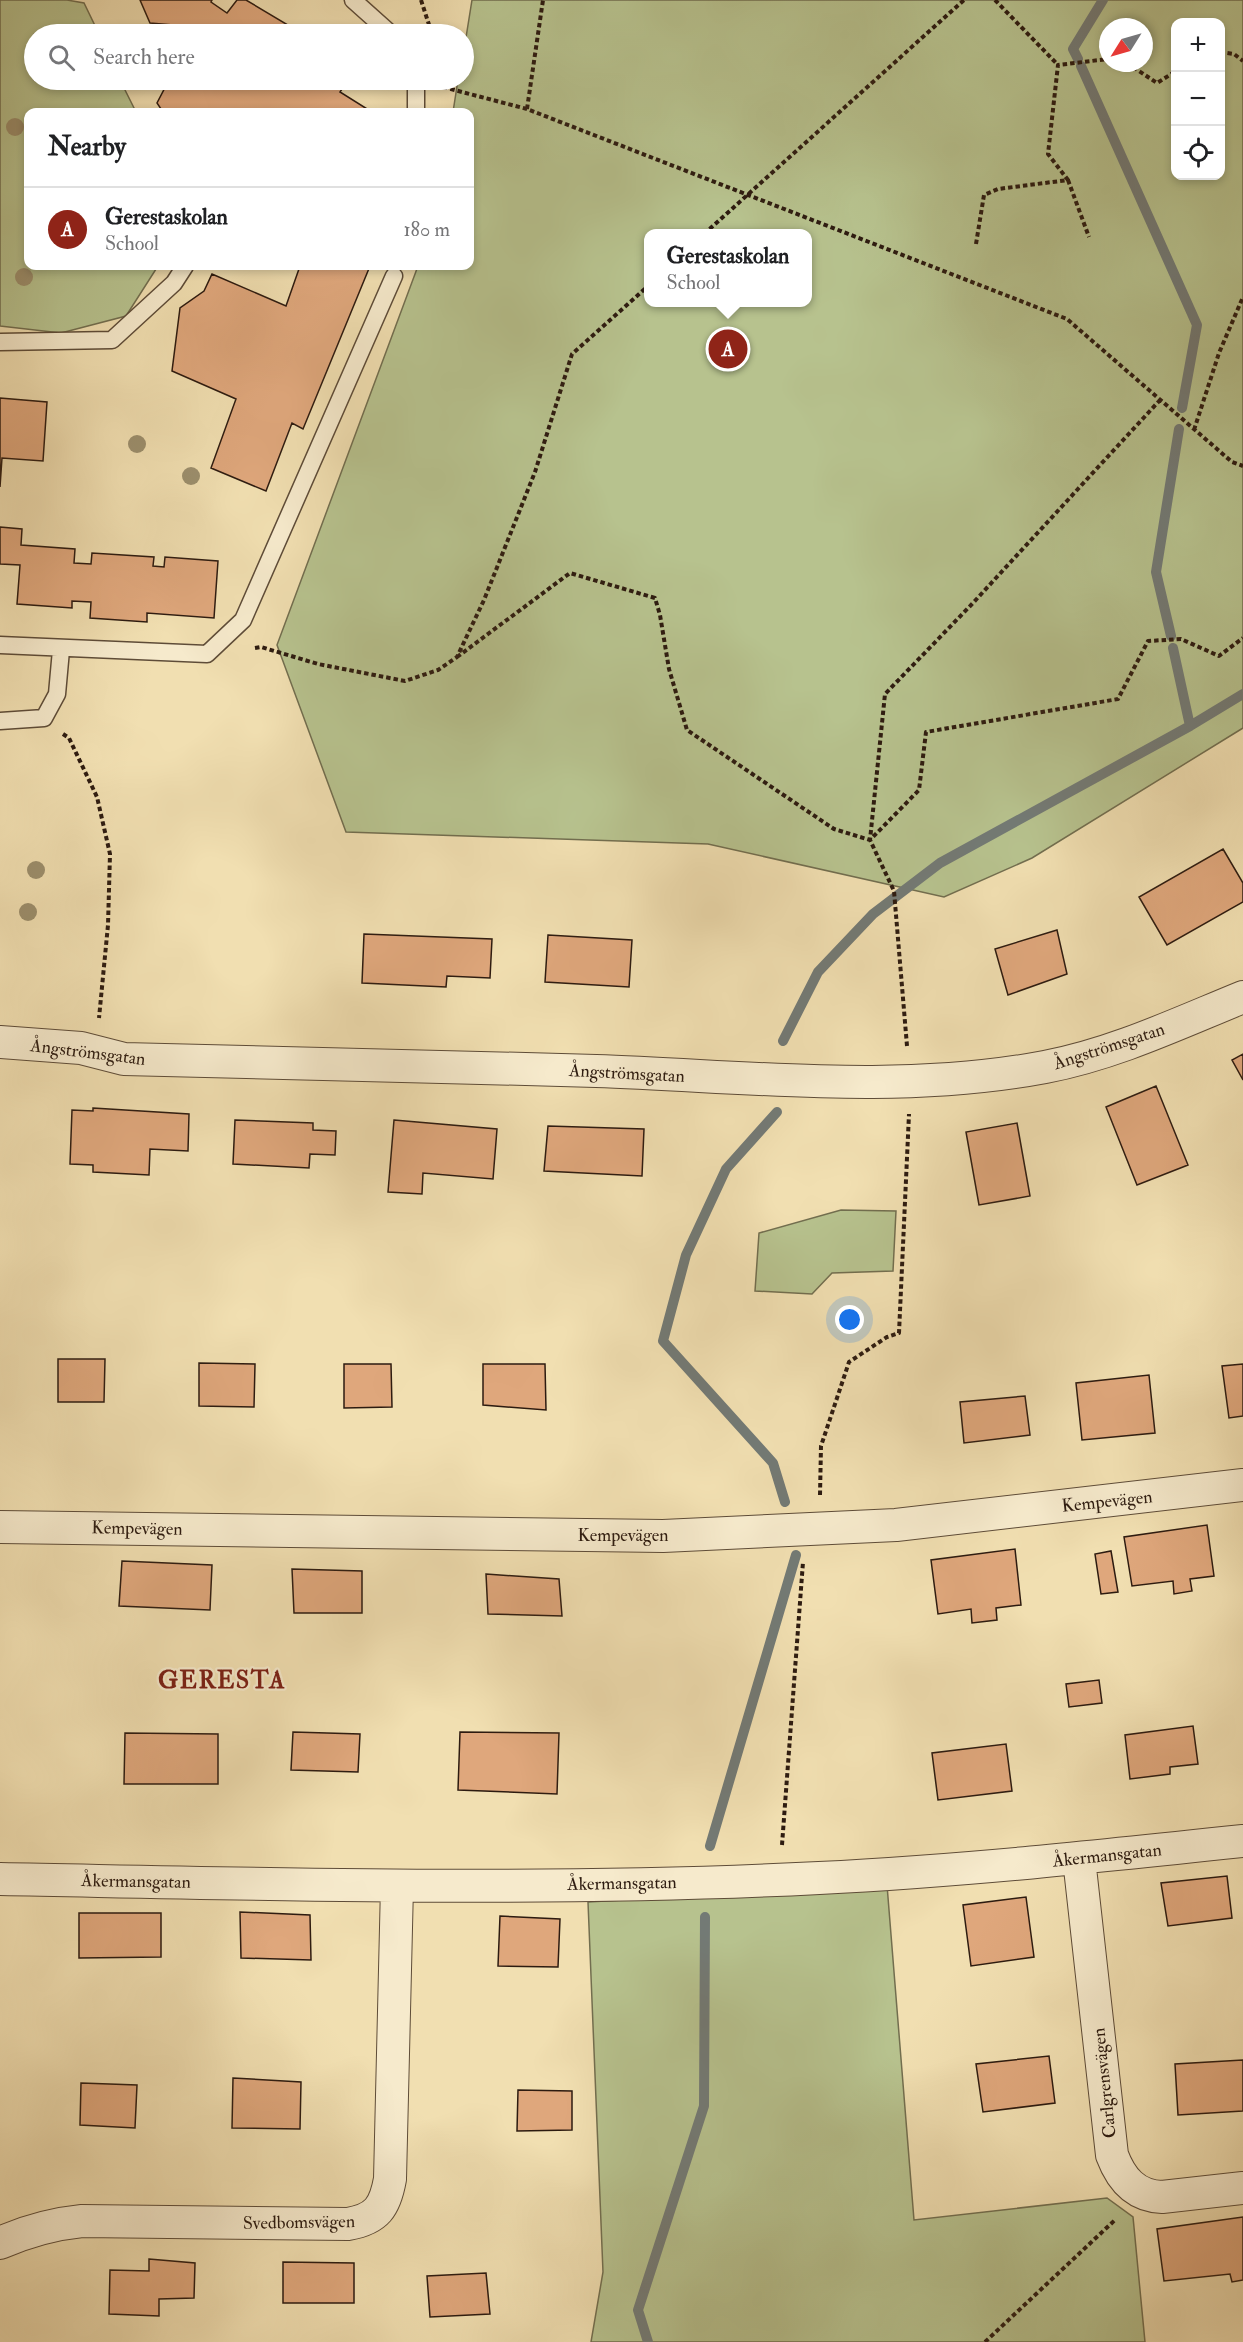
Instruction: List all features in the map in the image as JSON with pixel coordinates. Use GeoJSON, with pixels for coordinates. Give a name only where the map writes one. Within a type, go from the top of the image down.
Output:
{"type":"FeatureCollection","features":[{"type":"Feature","properties":{"kind":"street","name":"Ångströmsgatan"},"geometry":{"type":"LineString","coordinates":[[0,1042],[81,1048],[124,1059],[598,1071],[785,1081],[910,1081],[977,1078],[1048,1066],[1132,1042],[1243,996]]}},
{"type":"Feature","properties":{"kind":"street","name":"Kempevägen"},"geometry":{"type":"LineString","coordinates":[[0,1527],[663,1536],[896,1525],[1243,1485]]}},
{"type":"Feature","properties":{"kind":"street","name":"Åkermansgatan"},"geometry":{"type":"LineString","coordinates":[[0,1879],[397,1886],[779,1879],[1078,1859],[1243,1841]]}},
{"type":"Feature","properties":{"kind":"street","name":"Carlgrensvägen"},"geometry":{"type":"LineString","coordinates":[[1078,1859],[1112,2155],[1125,2181],[1150,2197]]}},
{"type":"Feature","properties":{"kind":"street","name":"Svedbomsvägen"},"geometry":{"type":"LineString","coordinates":[[0,2243],[27,2231],[55,2224],[82,2221],[348,2224],[363,2222],[375,2214],[387,2195],[390,2179],[397,1886]]}},
{"type":"Feature","properties":{"kind":"street"},"geometry":{"type":"LineString","coordinates":[[1150,2197],[1243,2188]]}},
{"type":"Feature","properties":{"kind":"lane"},"geometry":{"type":"LineString","coordinates":[[353,0],[380,24]]}},
{"type":"Feature","properties":{"kind":"lane"},"geometry":{"type":"LineString","coordinates":[[416,90],[416,108]]}},
{"type":"Feature","properties":{"kind":"lane"},"geometry":{"type":"LineString","coordinates":[[0,342],[112,340],[174,284],[183,270]]}},
{"type":"Feature","properties":{"kind":"lane"},"geometry":{"type":"LineString","coordinates":[[0,645],[61,650],[207,654],[243,620],[394,276]]}},
{"type":"Feature","properties":{"kind":"lane"},"geometry":{"type":"LineString","coordinates":[[0,722],[44,718],[57,694],[61,650]]}},
{"type":"Feature","properties":{"kind":"path"},"geometry":{"type":"LineString","coordinates":[[421,0],[429,24]]}},
{"type":"Feature","properties":{"kind":"path"},"geometry":{"type":"LineString","coordinates":[[527,109],[543,0]]}},
{"type":"Feature","properties":{"kind":"path"},"geometry":{"type":"LineString","coordinates":[[709,229],[964,0]]}},
{"type":"Feature","properties":{"kind":"path"},"geometry":{"type":"LineString","coordinates":[[995,0],[1058,65]]}},
{"type":"Feature","properties":{"kind":"path"},"geometry":{"type":"LineString","coordinates":[[1225,53],[1234,54],[1243,61]]}},
{"type":"Feature","properties":{"kind":"path"},"geometry":{"type":"LineString","coordinates":[[1058,65],[1099,60]]}},
{"type":"Feature","properties":{"kind":"path"},"geometry":{"type":"LineString","coordinates":[[1058,65],[1048,154],[1068,180],[1089,237]]}},
{"type":"Feature","properties":{"kind":"path"},"geometry":{"type":"LineString","coordinates":[[1140,72],[1157,83],[1174,72]]}},
{"type":"Feature","properties":{"kind":"path"},"geometry":{"type":"LineString","coordinates":[[460,90],[527,109],[1067,320],[1232,462],[1243,466]]}},
{"type":"Feature","properties":{"kind":"path"},"geometry":{"type":"LineString","coordinates":[[976,244],[984,195],[998,189],[1068,180]]}},
{"type":"Feature","properties":{"kind":"path"},"geometry":{"type":"LineString","coordinates":[[457,657],[484,600],[534,472],[573,354],[644,290]]}},
{"type":"Feature","properties":{"kind":"path"},"geometry":{"type":"LineString","coordinates":[[1194,430],[1219,353],[1243,297]]}},
{"type":"Feature","properties":{"kind":"path"},"geometry":{"type":"LineString","coordinates":[[779,1879],[804,1552],[820,1512],[821,1446],[849,1362],[886,1337],[899,1333],[910,1081],[894,891],[870,840],[885,694],[972,604],[1160,400]]}},
{"type":"Feature","properties":{"kind":"path"},"geometry":{"type":"LineString","coordinates":[[207,654],[261,647],[318,664],[405,681],[438,670],[570,573],[655,598],[669,669],[687,730],[834,829],[870,840]]}},
{"type":"Feature","properties":{"kind":"path"},"geometry":{"type":"LineString","coordinates":[[870,840],[919,790],[926,732],[1118,699],[1148,641],[1181,639],[1220,656],[1243,638]]}},
{"type":"Feature","properties":{"kind":"path"},"geometry":{"type":"LineString","coordinates":[[44,718],[69,738],[97,797],[110,854],[108,925],[96,1052]]}},
{"type":"Feature","properties":{"kind":"path"},"geometry":{"type":"LineString","coordinates":[[985,2342],[1116,2219],[1150,2197]]}},
{"type":"Feature","properties":{"kind":"green space"},"geometry":{"type":"Polygon","coordinates":[[[0,0],[67,0],[84,3],[94,24],[24,24],[24,90],[125,90],[134,108],[24,108],[24,270],[155,270],[126,316],[61,333],[0,326],[0,0]]]}},
{"type":"Feature","properties":{"kind":"green space"},"geometry":{"type":"Polygon","coordinates":[[[472,0],[1243,0],[1243,728],[1032,858],[944,897],[708,844],[346,832],[277,645],[417,270],[474,270],[474,108],[454,108],[456,90],[474,90],[474,24],[468,24],[472,0]]]}},
{"type":"Feature","properties":{"kind":"green space"},"geometry":{"type":"Polygon","coordinates":[[[841,1210],[896,1211],[893,1271],[832,1273],[812,1294],[755,1291],[759,1233],[841,1210]]]}},
{"type":"Feature","properties":{"kind":"green space"},"geometry":{"type":"Polygon","coordinates":[[[887,1885],[914,2220],[1107,2198],[1133,2217],[1145,2342],[591,2342],[603,2272],[588,1902],[887,1885]]]}},
{"type":"Feature","properties":{"kind":"building"},"geometry":{"type":"Polygon","coordinates":[[[140,0],[212,0],[211,2],[227,13],[237,0],[246,0],[286,24],[162,24],[150,23],[140,0]]]}},
{"type":"Feature","properties":{"kind":"building"},"geometry":{"type":"Polygon","coordinates":[[[164,90],[341,90],[340,92],[366,108],[160,108],[157,103],[164,90]]]}},
{"type":"Feature","properties":{"kind":"building"},"geometry":{"type":"Polygon","coordinates":[[[299,270],[368,270],[303,429],[292,423],[266,491],[211,468],[236,399],[172,371],[180,308],[204,291],[212,274],[286,306],[299,270]]]}},
{"type":"Feature","properties":{"kind":"building"},"geometry":{"type":"Polygon","coordinates":[[[0,398],[47,402],[43,461],[2,458],[0,487],[0,398]]]}},
{"type":"Feature","properties":{"kind":"building"},"geometry":{"type":"Polygon","coordinates":[[[0,527],[22,529],[21,545],[75,549],[74,563],[91,564],[92,553],[154,557],[153,566],[164,567],[165,557],[218,561],[214,618],[147,613],[147,622],[90,618],[91,602],[72,601],[72,608],[17,604],[20,565],[0,564],[0,527]]]}},
{"type":"Feature","properties":{"kind":"building"},"geometry":{"type":"Polygon","coordinates":[[[1223,849],[1243,883],[1243,902],[1167,945],[1139,897],[1223,849]]]}},
{"type":"Feature","properties":{"kind":"building"},"geometry":{"type":"Polygon","coordinates":[[[1057,930],[1067,974],[1008,995],[995,949],[1057,930]]]}},
{"type":"Feature","properties":{"kind":"building"},"geometry":{"type":"Polygon","coordinates":[[[364,934],[492,939],[490,978],[447,976],[446,987],[362,983],[364,934]]]}},
{"type":"Feature","properties":{"kind":"building"},"geometry":{"type":"Polygon","coordinates":[[[548,935],[632,940],[629,987],[545,982],[548,935]]]}},
{"type":"Feature","properties":{"kind":"building"},"geometry":{"type":"Polygon","coordinates":[[[1243,1054],[1243,1080],[1232,1060],[1243,1054]]]}},
{"type":"Feature","properties":{"kind":"building"},"geometry":{"type":"Polygon","coordinates":[[[1156,1086],[1188,1165],[1137,1185],[1106,1107],[1156,1086]]]}},
{"type":"Feature","properties":{"kind":"building"},"geometry":{"type":"Polygon","coordinates":[[[93,1108],[189,1114],[188,1151],[150,1149],[149,1175],[93,1172],[93,1165],[70,1164],[72,1110],[93,1111],[93,1108]]]}},
{"type":"Feature","properties":{"kind":"building"},"geometry":{"type":"Polygon","coordinates":[[[235,1120],[313,1123],[313,1130],[336,1131],[335,1155],[310,1154],[309,1168],[233,1164],[235,1120]]]}},
{"type":"Feature","properties":{"kind":"building"},"geometry":{"type":"Polygon","coordinates":[[[394,1120],[497,1129],[493,1179],[423,1173],[422,1194],[388,1192],[394,1120]]]}},
{"type":"Feature","properties":{"kind":"building"},"geometry":{"type":"Polygon","coordinates":[[[1017,1123],[1030,1196],[979,1205],[966,1132],[1017,1123]]]}},
{"type":"Feature","properties":{"kind":"building"},"geometry":{"type":"Polygon","coordinates":[[[548,1126],[644,1129],[642,1176],[544,1171],[548,1126]]]}},
{"type":"Feature","properties":{"kind":"building"},"geometry":{"type":"Polygon","coordinates":[[[58,1359],[105,1359],[104,1402],[58,1402],[58,1359]]]}},
{"type":"Feature","properties":{"kind":"building"},"geometry":{"type":"Polygon","coordinates":[[[199,1363],[255,1364],[254,1407],[199,1406],[199,1363]]]}},
{"type":"Feature","properties":{"kind":"building"},"geometry":{"type":"Polygon","coordinates":[[[344,1364],[391,1364],[392,1407],[344,1408],[344,1364]]]}},
{"type":"Feature","properties":{"kind":"building"},"geometry":{"type":"Polygon","coordinates":[[[483,1364],[545,1364],[546,1410],[483,1405],[483,1364]]]}},
{"type":"Feature","properties":{"kind":"building"},"geometry":{"type":"Polygon","coordinates":[[[1243,1364],[1243,1416],[1229,1418],[1222,1366],[1243,1364]]]}},
{"type":"Feature","properties":{"kind":"building"},"geometry":{"type":"Polygon","coordinates":[[[1149,1375],[1155,1433],[1082,1440],[1076,1383],[1149,1375]]]}},
{"type":"Feature","properties":{"kind":"building"},"geometry":{"type":"Polygon","coordinates":[[[1025,1396],[1030,1435],[964,1443],[960,1402],[1025,1396]]]}},
{"type":"Feature","properties":{"kind":"building"},"geometry":{"type":"Polygon","coordinates":[[[1207,1525],[1214,1576],[1190,1579],[1192,1591],[1174,1594],[1173,1581],[1132,1586],[1124,1537],[1207,1525]]]}},
{"type":"Feature","properties":{"kind":"building"},"geometry":{"type":"Polygon","coordinates":[[[1015,1549],[1021,1605],[996,1608],[997,1620],[972,1623],[971,1609],[938,1614],[931,1560],[1015,1549]]]}},
{"type":"Feature","properties":{"kind":"building"},"geometry":{"type":"Polygon","coordinates":[[[1111,1551],[1118,1592],[1101,1594],[1095,1554],[1111,1551]]]}},
{"type":"Feature","properties":{"kind":"building"},"geometry":{"type":"Polygon","coordinates":[[[122,1561],[212,1565],[210,1610],[119,1606],[122,1561]]]}},
{"type":"Feature","properties":{"kind":"building"},"geometry":{"type":"Polygon","coordinates":[[[292,1569],[362,1571],[362,1613],[294,1613],[292,1569]]]}},
{"type":"Feature","properties":{"kind":"building"},"geometry":{"type":"Polygon","coordinates":[[[486,1574],[559,1579],[562,1616],[488,1614],[486,1574]]]}},
{"type":"Feature","properties":{"kind":"building"},"geometry":{"type":"Polygon","coordinates":[[[1099,1680],[1102,1703],[1069,1707],[1066,1684],[1099,1680]]]}},
{"type":"Feature","properties":{"kind":"building"},"geometry":{"type":"Polygon","coordinates":[[[1193,1726],[1198,1764],[1170,1767],[1170,1774],[1130,1779],[1125,1735],[1193,1726]]]}},
{"type":"Feature","properties":{"kind":"building"},"geometry":{"type":"Polygon","coordinates":[[[293,1732],[360,1734],[358,1772],[291,1770],[293,1732]]]}},
{"type":"Feature","properties":{"kind":"building"},"geometry":{"type":"Polygon","coordinates":[[[460,1732],[559,1733],[557,1794],[458,1790],[460,1732]]]}},
{"type":"Feature","properties":{"kind":"building"},"geometry":{"type":"Polygon","coordinates":[[[125,1733],[218,1734],[218,1784],[124,1784],[125,1733]]]}},
{"type":"Feature","properties":{"kind":"building"},"geometry":{"type":"Polygon","coordinates":[[[1006,1744],[1012,1791],[938,1800],[932,1753],[1006,1744]]]}},
{"type":"Feature","properties":{"kind":"building"},"geometry":{"type":"Polygon","coordinates":[[[1227,1876],[1232,1918],[1168,1926],[1161,1883],[1227,1876]]]}},
{"type":"Feature","properties":{"kind":"building"},"geometry":{"type":"Polygon","coordinates":[[[1026,1897],[1034,1957],[971,1966],[963,1905],[1026,1897]]]}},
{"type":"Feature","properties":{"kind":"building"},"geometry":{"type":"Polygon","coordinates":[[[240,1912],[310,1915],[311,1960],[241,1958],[240,1912]]]}},
{"type":"Feature","properties":{"kind":"building"},"geometry":{"type":"Polygon","coordinates":[[[79,1913],[161,1913],[161,1957],[79,1958],[79,1913]]]}},
{"type":"Feature","properties":{"kind":"building"},"geometry":{"type":"Polygon","coordinates":[[[500,1916],[560,1919],[558,1967],[498,1966],[500,1916]]]}},
{"type":"Feature","properties":{"kind":"building"},"geometry":{"type":"Polygon","coordinates":[[[1049,2056],[1055,2103],[983,2112],[976,2064],[1049,2056]]]}},
{"type":"Feature","properties":{"kind":"building"},"geometry":{"type":"Polygon","coordinates":[[[1243,2060],[1243,2111],[1178,2115],[1175,2064],[1243,2060]]]}},
{"type":"Feature","properties":{"kind":"building"},"geometry":{"type":"Polygon","coordinates":[[[233,2078],[301,2082],[300,2129],[232,2128],[233,2078]]]}},
{"type":"Feature","properties":{"kind":"building"},"geometry":{"type":"Polygon","coordinates":[[[81,2083],[137,2085],[135,2128],[80,2125],[81,2083]]]}},
{"type":"Feature","properties":{"kind":"building"},"geometry":{"type":"Polygon","coordinates":[[[518,2090],[572,2091],[572,2130],[517,2131],[518,2090]]]}},
{"type":"Feature","properties":{"kind":"building"},"geometry":{"type":"Polygon","coordinates":[[[1243,2217],[1243,2280],[1232,2282],[1230,2274],[1164,2281],[1157,2229],[1243,2217]]]}},
{"type":"Feature","properties":{"kind":"building"},"geometry":{"type":"Polygon","coordinates":[[[149,2259],[195,2263],[194,2298],[159,2299],[159,2316],[109,2314],[110,2270],[149,2271],[149,2259]]]}},
{"type":"Feature","properties":{"kind":"building"},"geometry":{"type":"Polygon","coordinates":[[[283,2262],[354,2263],[354,2303],[283,2303],[283,2262]]]}},
{"type":"Feature","properties":{"kind":"building"},"geometry":{"type":"Polygon","coordinates":[[[486,2273],[490,2314],[430,2317],[427,2276],[486,2273]]]}},
{"type":"Feature","properties":{"kind":"waterway"},"geometry":{"type":"LineString","coordinates":[[1078,59],[1073,49],[1103,0]]}},
{"type":"Feature","properties":{"kind":"waterway"},"geometry":{"type":"LineString","coordinates":[[1081,66],[1197,325],[1182,408]]}},
{"type":"Feature","properties":{"kind":"waterway"},"geometry":{"type":"LineString","coordinates":[[1171,636],[1156,572],[1179,429]]}},
{"type":"Feature","properties":{"kind":"waterway"},"geometry":{"type":"LineString","coordinates":[[1173,648],[1190,726]]}},
{"type":"Feature","properties":{"kind":"waterway"},"geometry":{"type":"LineString","coordinates":[[783,1041],[818,972],[873,914],[940,863],[1190,726],[1243,694]]}},
{"type":"Feature","properties":{"kind":"waterway"},"geometry":{"type":"LineString","coordinates":[[777,1112],[726,1169],[686,1255],[663,1341],[773,1463],[785,1502]]}},
{"type":"Feature","properties":{"kind":"waterway"},"geometry":{"type":"LineString","coordinates":[[710,1846],[796,1555]]}},
{"type":"Feature","properties":{"kind":"waterway"},"geometry":{"type":"LineString","coordinates":[[648,2342],[638,2310],[704,2106],[705,1917]]}},
{"type":"Feature","properties":{"kind":"place","name":"Gerestaskolan"},"geometry":{"type":"Point","coordinates":[728,349]}},
{"type":"Feature","properties":{"kind":"district","name":"GERESTA"},"geometry":{"type":"Point","coordinates":[222,1680]}}]}
